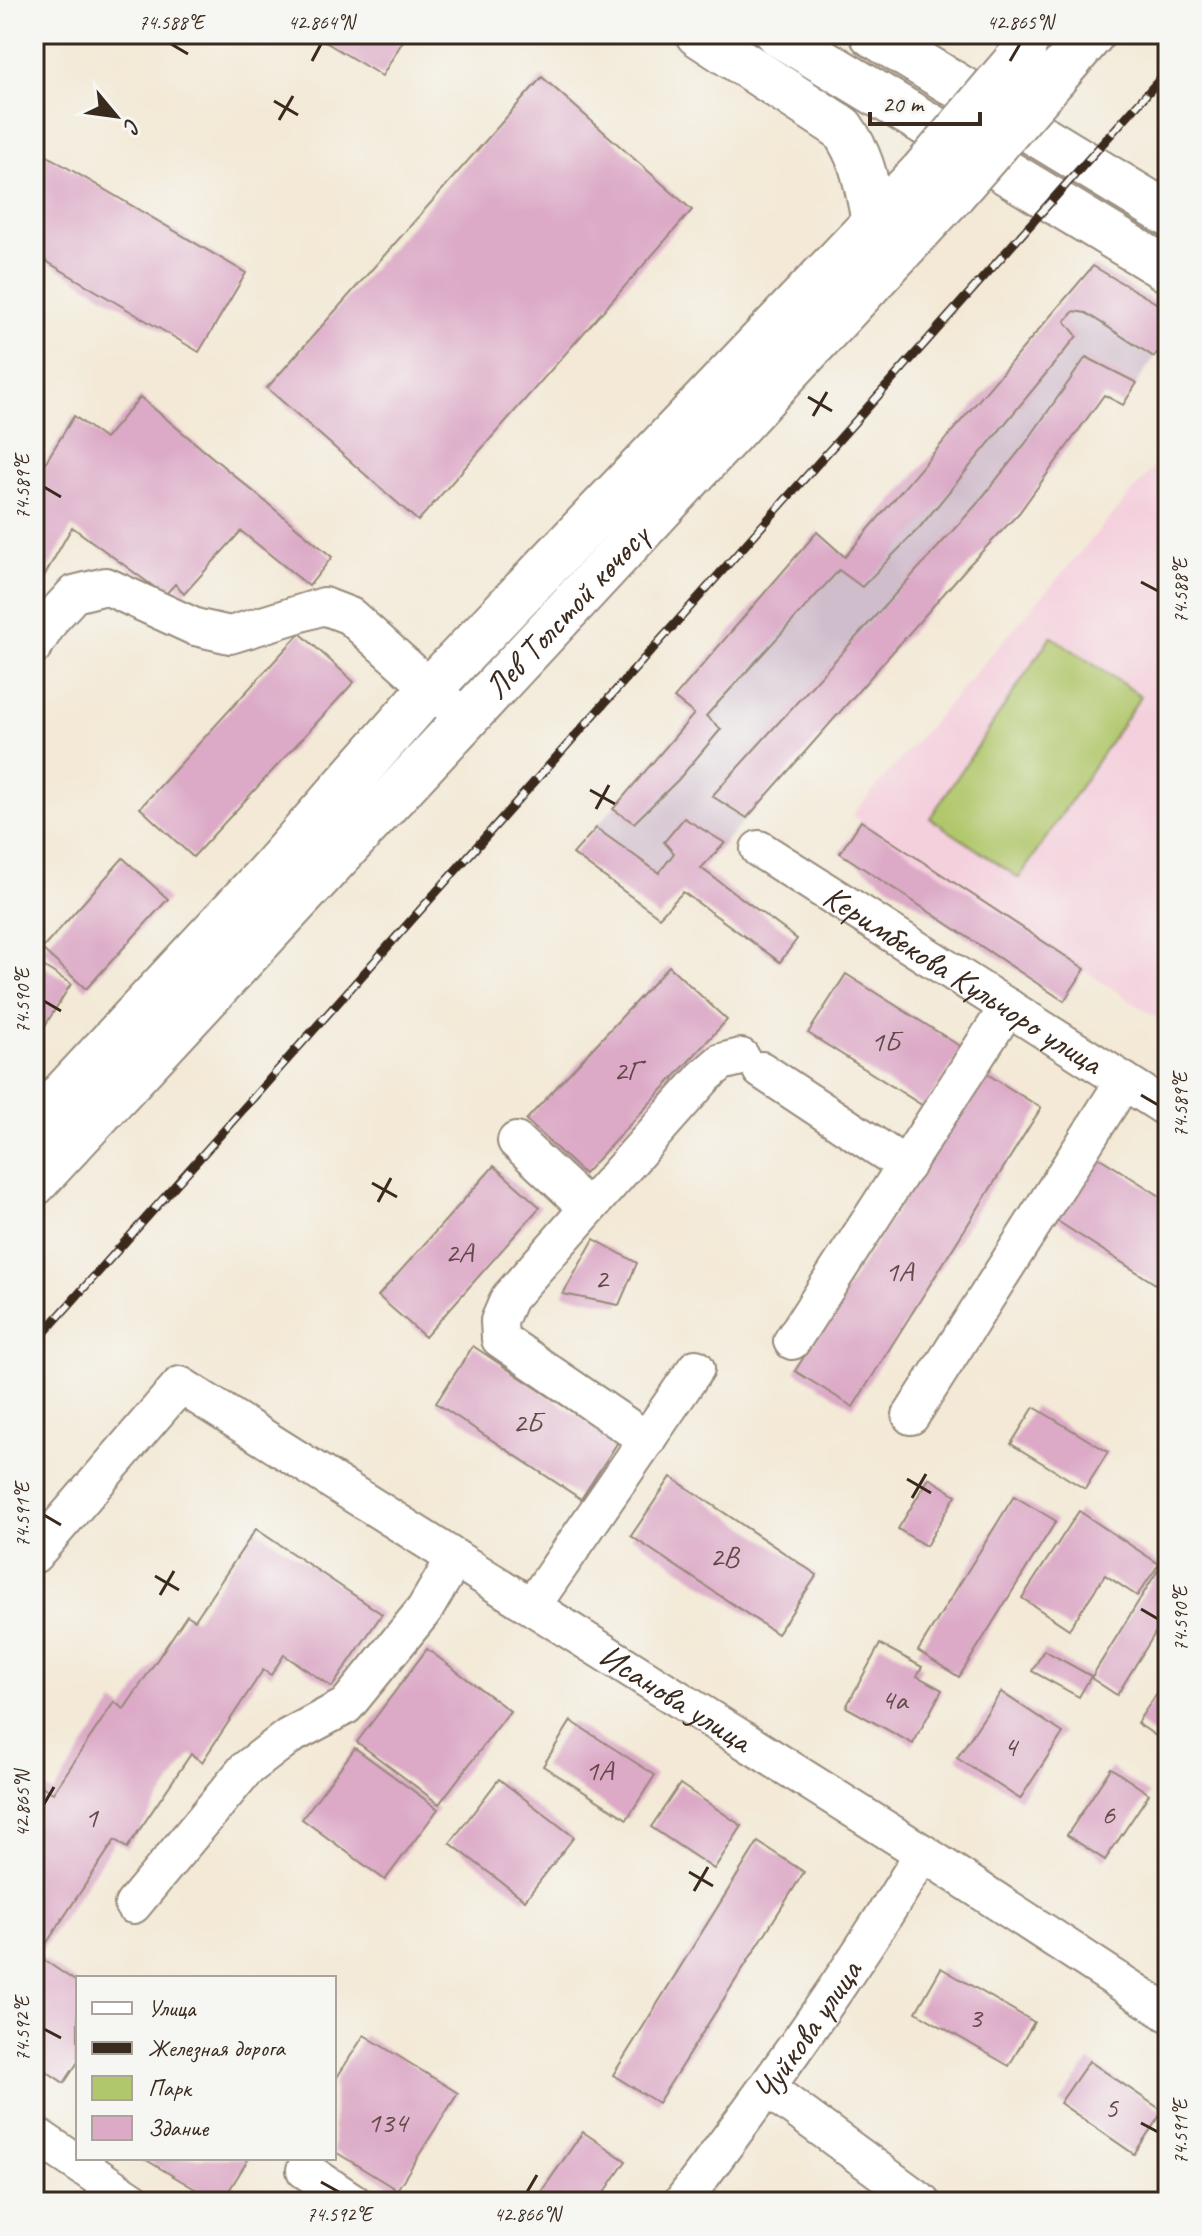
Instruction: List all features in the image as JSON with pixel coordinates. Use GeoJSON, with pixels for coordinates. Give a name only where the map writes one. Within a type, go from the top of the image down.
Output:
{"type":"FeatureCollection","features":[{"type":"Feature","properties":{"kind":"main road"},"geometry":{"type":"LineString","coordinates":[[698,34],[842,128],[857,149],[874,221]]}},
{"type":"Feature","properties":{"kind":"main road"},"geometry":{"type":"LineString","coordinates":[[778,34],[1168,270]]}},
{"type":"Feature","properties":{"kind":"main road"},"geometry":{"type":"LineString","coordinates":[[872,34],[1168,214]]}},
{"type":"Feature","properties":{"kind":"main road","name":"Лев Толстой көчөсү"},"geometry":{"type":"LineString","coordinates":[[34,1184],[465,719],[938,182],[1039,55],[1092,34]]}},
{"type":"Feature","properties":{"kind":"main road","name":"Лев Толстой көчөсү"},"geometry":{"type":"LineString","coordinates":[[34,1125],[268,873],[431,688],[874,221],[938,182]]}},
{"type":"Feature","properties":{"kind":"street"},"geometry":{"type":"LineString","coordinates":[[34,646],[52,618],[74,594],[106,586],[195,627],[230,635],[324,606],[350,616],[465,719]]}},
{"type":"Feature","properties":{"kind":"street","name":"Керимбекова Кульчоро улица"},"geometry":{"type":"LineString","coordinates":[[759,849],[1168,1109]]}},
{"type":"Feature","properties":{"kind":"street"},"geometry":{"type":"LineString","coordinates":[[792,1341],[1008,1007]]}},
{"type":"Feature","properties":{"kind":"street"},"geometry":{"type":"LineString","coordinates":[[647,1440],[500,1339],[499,1321],[509,1298],[704,1077],[721,1062],[751,1064],[906,1166]]}},
{"type":"Feature","properties":{"kind":"street"},"geometry":{"type":"LineString","coordinates":[[911,1416],[1124,1081]]}},
{"type":"Feature","properties":{"kind":"street"},"geometry":{"type":"LineString","coordinates":[[516,1141],[588,1208]]}},
{"type":"Feature","properties":{"kind":"street"},"geometry":{"type":"LineString","coordinates":[[532,1606],[696,1368]]}},
{"type":"Feature","properties":{"kind":"street","name":"Исанова улица"},"geometry":{"type":"LineString","coordinates":[[34,1555],[180,1385],[923,1853],[1168,2013]]}},
{"type":"Feature","properties":{"kind":"street"},"geometry":{"type":"LineString","coordinates":[[133,1905],[245,1770],[288,1737],[346,1706],[425,1609],[455,1558]]}},
{"type":"Feature","properties":{"kind":"street","name":"Чуйкова улица"},"geometry":{"type":"LineString","coordinates":[[682,2202],[768,2089],[888,1912],[923,1853]]}},
{"type":"Feature","properties":{"kind":"street"},"geometry":{"type":"LineString","coordinates":[[768,2089],[922,2202]]}},
{"type":"Feature","properties":{"kind":"street"},"geometry":{"type":"LineString","coordinates":[[34,2134],[135,2202]]}},
{"type":"Feature","properties":{"kind":"street"},"geometry":{"type":"LineString","coordinates":[[305,2170],[353,2202]]}},
{"type":"Feature","properties":{"kind":"shaded area"},"geometry":{"type":"Polygon","coordinates":[[[1093,266],[1168,310],[1168,336],[1123,405],[1104,396],[1019,513],[969,565],[659,917],[573,854],[694,714],[674,698],[817,532],[846,556],[1093,266]]]}},
{"type":"Feature","properties":{"kind":"shaded area"},"geometry":{"type":"Polygon","coordinates":[[[1168,451],[1168,1026],[852,815],[1168,451]]]}},
{"type":"Feature","properties":{"kind":"green space"},"geometry":{"type":"Polygon","coordinates":[[[1051,636],[1141,696],[1019,878],[930,818],[1051,636]]]}},
{"type":"Feature","properties":{"kind":"building"},"geometry":{"type":"Polygon","coordinates":[[[312,34],[407,34],[382,76],[312,34]]]}},
{"type":"Feature","properties":{"kind":"building"},"geometry":{"type":"Polygon","coordinates":[[[542,77],[692,210],[418,521],[267,388],[542,77]]]}},
{"type":"Feature","properties":{"kind":"building"},"geometry":{"type":"Polygon","coordinates":[[[34,148],[246,273],[199,352],[34,254],[34,148]]]}},
{"type":"Feature","properties":{"kind":"building"},"geometry":{"type":"Polygon","coordinates":[[[1093,266],[1168,310],[1168,336],[1154,357],[1086,313],[1074,311],[1065,321],[1077,336],[920,527],[862,587],[839,570],[706,716],[721,729],[678,780],[634,823],[613,809],[694,714],[674,698],[817,532],[845,557],[1093,266]]]}},
{"type":"Feature","properties":{"kind":"building"},"geometry":{"type":"Polygon","coordinates":[[[1086,357],[1137,383],[1123,405],[1104,395],[1019,513],[969,565],[747,818],[712,796],[976,505],[1025,444],[1086,357]]]}},
{"type":"Feature","properties":{"kind":"building"},"geometry":{"type":"Polygon","coordinates":[[[140,397],[332,557],[309,586],[241,531],[184,594],[175,584],[165,595],[72,527],[34,594],[34,481],[74,416],[105,439],[140,397]]]}},
{"type":"Feature","properties":{"kind":"building"},"geometry":{"type":"Polygon","coordinates":[[[300,633],[354,682],[193,857],[140,808],[300,633]]]}},
{"type":"Feature","properties":{"kind":"building"},"geometry":{"type":"Polygon","coordinates":[[[684,818],[725,843],[701,868],[797,939],[780,962],[683,892],[659,917],[573,854],[596,828],[659,873],[674,853],[664,842],[684,818]]]}},
{"type":"Feature","properties":{"kind":"building"},"geometry":{"type":"Polygon","coordinates":[[[861,821],[1085,969],[1064,1001],[840,853],[861,821]]]}},
{"type":"Feature","properties":{"kind":"building"},"geometry":{"type":"Polygon","coordinates":[[[123,858],[168,899],[86,989],[42,949],[123,858]]]}},
{"type":"Feature","properties":{"kind":"building"},"geometry":{"type":"Polygon","coordinates":[[[34,960],[71,984],[34,1043],[34,960]]]}},
{"type":"Feature","properties":{"kind":"building"},"geometry":{"type":"Polygon","coordinates":[[[669,966],[727,1020],[584,1174],[526,1120],[669,966]]]}},
{"type":"Feature","properties":{"kind":"building"},"geometry":{"type":"Polygon","coordinates":[[[846,974],[963,1048],[925,1107],[808,1033],[846,974]]]}},
{"type":"Feature","properties":{"kind":"building"},"geometry":{"type":"Polygon","coordinates":[[[984,1072],[1041,1108],[853,1407],[795,1371],[984,1072]]]}},
{"type":"Feature","properties":{"kind":"building"},"geometry":{"type":"Polygon","coordinates":[[[1092,1153],[1168,1201],[1168,1292],[1051,1217],[1092,1153]]]}},
{"type":"Feature","properties":{"kind":"building"},"geometry":{"type":"Polygon","coordinates":[[[494,1166],[540,1207],[425,1337],[378,1296],[494,1166]]]}},
{"type":"Feature","properties":{"kind":"building"},"geometry":{"type":"Polygon","coordinates":[[[594,1239],[637,1263],[619,1305],[563,1294],[594,1239]]]}},
{"type":"Feature","properties":{"kind":"building"},"geometry":{"type":"Polygon","coordinates":[[[473,1346],[618,1442],[581,1499],[436,1403],[473,1346]]]}},
{"type":"Feature","properties":{"kind":"building"},"geometry":{"type":"Polygon","coordinates":[[[1034,1407],[1108,1452],[1085,1489],[1011,1444],[1034,1407]]]}},
{"type":"Feature","properties":{"kind":"building"},"geometry":{"type":"Polygon","coordinates":[[[671,1477],[817,1575],[777,1634],[631,1536],[671,1477]]]}},
{"type":"Feature","properties":{"kind":"building"},"geometry":{"type":"Polygon","coordinates":[[[929,1478],[956,1495],[926,1546],[898,1529],[929,1478]]]}},
{"type":"Feature","properties":{"kind":"building"},"geometry":{"type":"Polygon","coordinates":[[[1014,1496],[1056,1521],[959,1677],[918,1651],[1014,1496]]]}},
{"type":"Feature","properties":{"kind":"building"},"geometry":{"type":"Polygon","coordinates":[[[1079,1511],[1159,1564],[1137,1596],[1105,1575],[1069,1629],[1022,1598],[1079,1511]]]}},
{"type":"Feature","properties":{"kind":"building"},"geometry":{"type":"Polygon","coordinates":[[[256,1529],[382,1614],[332,1687],[284,1655],[271,1675],[263,1670],[202,1762],[191,1754],[127,1848],[115,1840],[38,1956],[76,1982],[76,2065],[64,2083],[34,2063],[34,1794],[40,1785],[53,1793],[114,1702],[124,1709],[187,1615],[195,1620],[256,1529]]]}},
{"type":"Feature","properties":{"kind":"building"},"geometry":{"type":"Polygon","coordinates":[[[1161,1565],[1168,1569],[1168,1612],[1117,1695],[1091,1678],[1161,1565]]]}},
{"type":"Feature","properties":{"kind":"building"},"geometry":{"type":"Polygon","coordinates":[[[880,1644],[922,1667],[917,1676],[942,1690],[913,1744],[846,1707],[880,1644]]]}},
{"type":"Feature","properties":{"kind":"building"},"geometry":{"type":"Polygon","coordinates":[[[427,1649],[510,1711],[439,1804],[357,1742],[427,1649]]]}},
{"type":"Feature","properties":{"kind":"building"},"geometry":{"type":"Polygon","coordinates":[[[1044,1650],[1091,1676],[1079,1697],[1032,1671],[1044,1650]]]}},
{"type":"Feature","properties":{"kind":"building"},"geometry":{"type":"Polygon","coordinates":[[[1168,1677],[1168,1744],[1137,1723],[1168,1677]]]}},
{"type":"Feature","properties":{"kind":"building"},"geometry":{"type":"Polygon","coordinates":[[[1001,1692],[1063,1733],[1020,1799],[957,1758],[1001,1692]]]}},
{"type":"Feature","properties":{"kind":"building"},"geometry":{"type":"Polygon","coordinates":[[[571,1721],[655,1775],[627,1819],[543,1766],[571,1721]]]}},
{"type":"Feature","properties":{"kind":"building"},"geometry":{"type":"Polygon","coordinates":[[[355,1748],[438,1809],[385,1880],[302,1819],[355,1748]]]}},
{"type":"Feature","properties":{"kind":"building"},"geometry":{"type":"Polygon","coordinates":[[[1111,1768],[1149,1794],[1105,1860],[1067,1835],[1111,1768]]]}},
{"type":"Feature","properties":{"kind":"building"},"geometry":{"type":"Polygon","coordinates":[[[499,1779],[574,1837],[525,1900],[450,1843],[499,1779]]]}},
{"type":"Feature","properties":{"kind":"building"},"geometry":{"type":"Polygon","coordinates":[[[680,1784],[742,1826],[714,1869],[651,1827],[680,1784]]]}},
{"type":"Feature","properties":{"kind":"building"},"geometry":{"type":"Polygon","coordinates":[[[758,1842],[804,1872],[658,2103],[613,2075],[758,1842]]]}},
{"type":"Feature","properties":{"kind":"building"},"geometry":{"type":"Polygon","coordinates":[[[941,1968],[1034,2022],[1009,2066],[916,2012],[941,1968]]]}},
{"type":"Feature","properties":{"kind":"building"},"geometry":{"type":"Polygon","coordinates":[[[364,2035],[458,2093],[397,2190],[336,2152],[336,2079],[364,2035]]]}},
{"type":"Feature","properties":{"kind":"building"},"geometry":{"type":"Polygon","coordinates":[[[1089,2061],[1163,2111],[1134,2154],[1060,2103],[1089,2061]]]}},
{"type":"Feature","properties":{"kind":"building"},"geometry":{"type":"Polygon","coordinates":[[[583,2132],[626,2161],[598,2202],[534,2202],[583,2132]]]}},
{"type":"Feature","properties":{"kind":"building"},"geometry":{"type":"Polygon","coordinates":[[[146,2160],[248,2160],[222,2202],[217,2202],[146,2160]]]}},
{"type":"Feature","properties":{"kind":"railway"},"geometry":{"type":"LineString","coordinates":[[34,1344],[1168,70]]}}]}
